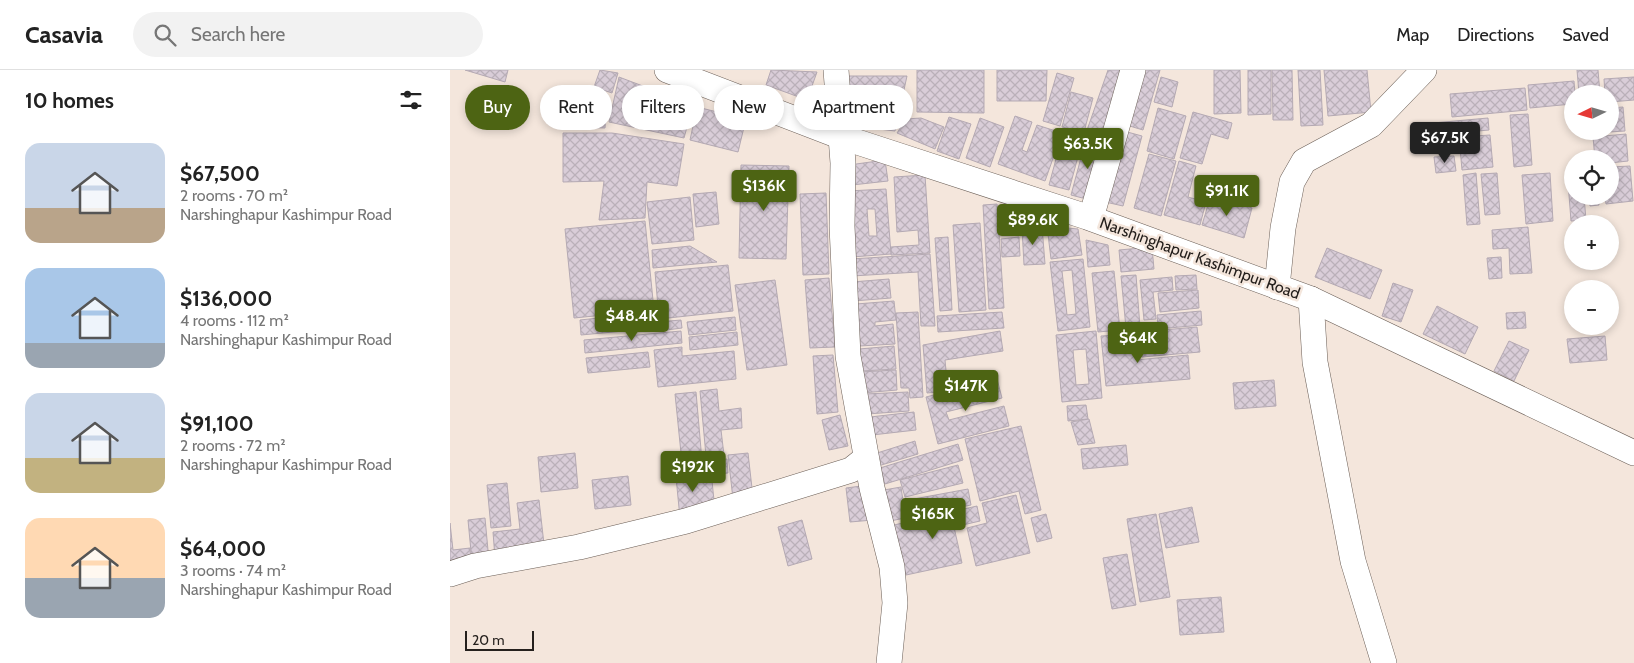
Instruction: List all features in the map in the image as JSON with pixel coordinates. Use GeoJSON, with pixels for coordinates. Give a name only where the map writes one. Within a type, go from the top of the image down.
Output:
{"type":"FeatureCollection","features":[{"type":"Feature","properties":{"kind":"street","name":"Narshinghapur Kashimpur Road"},"geometry":{"type":"LineString","coordinates":[[666,70],[842,137],[1091,218],[1310,299],[1634,453]]}},
{"type":"Feature","properties":{"kind":"street"},"geometry":{"type":"LineString","coordinates":[[836,70],[842,137],[842,226],[848,356],[866,458],[892,567],[896,604],[889,663]]}},
{"type":"Feature","properties":{"kind":"street"},"geometry":{"type":"LineString","coordinates":[[1091,218],[1133,70]]}},
{"type":"Feature","properties":{"kind":"street"},"geometry":{"type":"LineString","coordinates":[[1277,287],[1283,228],[1292,182],[1304,161],[1372,125],[1424,70]]}},
{"type":"Feature","properties":{"kind":"street"},"geometry":{"type":"LineString","coordinates":[[1310,299],[1315,362],[1353,561],[1384,663]]}},
{"type":"Feature","properties":{"kind":"street"},"geometry":{"type":"LineString","coordinates":[[450,574],[475,566],[579,547],[686,521],[851,470],[866,458]]}},
{"type":"Feature","properties":{"kind":"building"},"geometry":{"type":"Polygon","coordinates":[[[465,70],[508,70],[505,82],[465,70]]]}},
{"type":"Feature","properties":{"kind":"building"},"geometry":{"type":"Polygon","coordinates":[[[600,70],[618,73],[612,93],[612,85],[595,85],[600,70]]]}},
{"type":"Feature","properties":{"kind":"building"},"geometry":{"type":"Polygon","coordinates":[[[771,70],[817,72],[812,85],[794,85],[794,95],[784,92],[784,85],[766,85],[771,70]]]}},
{"type":"Feature","properties":{"kind":"building"},"geometry":{"type":"Polygon","coordinates":[[[917,70],[984,70],[984,113],[917,112],[917,70]]]}},
{"type":"Feature","properties":{"kind":"building"},"geometry":{"type":"Polygon","coordinates":[[[997,70],[1047,70],[1046,101],[997,101],[997,70]]]}},
{"type":"Feature","properties":{"kind":"building"},"geometry":{"type":"Polygon","coordinates":[[[1108,70],[1132,70],[1108,140],[1086,133],[1108,70]]]}},
{"type":"Feature","properties":{"kind":"building"},"geometry":{"type":"Polygon","coordinates":[[[1137,70],[1160,70],[1143,130],[1123,124],[1137,70]]]}},
{"type":"Feature","properties":{"kind":"building"},"geometry":{"type":"Polygon","coordinates":[[[1214,70],[1240,70],[1241,113],[1214,114],[1214,70]]]}},
{"type":"Feature","properties":{"kind":"building"},"geometry":{"type":"Polygon","coordinates":[[[1248,70],[1271,70],[1271,114],[1248,115],[1248,70]]]}},
{"type":"Feature","properties":{"kind":"building"},"geometry":{"type":"Polygon","coordinates":[[[1272,70],[1292,70],[1293,120],[1273,120],[1272,70]]]}},
{"type":"Feature","properties":{"kind":"building"},"geometry":{"type":"Polygon","coordinates":[[[1298,70],[1320,70],[1323,125],[1301,126],[1298,70]]]}},
{"type":"Feature","properties":{"kind":"building"},"geometry":{"type":"Polygon","coordinates":[[[1324,70],[1367,70],[1371,112],[1328,116],[1324,70]]]}},
{"type":"Feature","properties":{"kind":"building"},"geometry":{"type":"Polygon","coordinates":[[[1577,70],[1598,70],[1599,85],[1578,85],[1577,70]]]}},
{"type":"Feature","properties":{"kind":"building"},"geometry":{"type":"Polygon","coordinates":[[[1057,73],[1074,78],[1060,126],[1043,121],[1057,73]]]}},
{"type":"Feature","properties":{"kind":"building"},"geometry":{"type":"Polygon","coordinates":[[[845,76],[907,76],[905,85],[845,85],[845,76]]]}},
{"type":"Feature","properties":{"kind":"building"},"geometry":{"type":"Polygon","coordinates":[[[619,77],[640,85],[622,85],[622,125],[612,123],[612,108],[619,77]]]}},
{"type":"Feature","properties":{"kind":"building"},"geometry":{"type":"Polygon","coordinates":[[[1161,77],[1178,82],[1172,107],[1154,102],[1161,77]]]}},
{"type":"Feature","properties":{"kind":"building"},"geometry":{"type":"Polygon","coordinates":[[[1634,77],[1634,100],[1619,101],[1619,85],[1604,85],[1604,79],[1634,77]]]}},
{"type":"Feature","properties":{"kind":"building"},"geometry":{"type":"Polygon","coordinates":[[[1574,81],[1574,85],[1564,85],[1564,105],[1530,108],[1528,85],[1574,81]]]}},
{"type":"Feature","properties":{"kind":"building"},"geometry":{"type":"Polygon","coordinates":[[[1525,88],[1527,110],[1452,117],[1450,94],[1525,88]]]}},
{"type":"Feature","properties":{"kind":"building"},"geometry":{"type":"Polygon","coordinates":[[[1071,92],[1093,98],[1084,132],[1062,127],[1071,92]]]}},
{"type":"Feature","properties":{"kind":"building"},"geometry":{"type":"Polygon","coordinates":[[[1619,107],[1623,107],[1625,131],[1619,131],[1619,107]]]}},
{"type":"Feature","properties":{"kind":"building"},"geometry":{"type":"Polygon","coordinates":[[[1158,108],[1186,116],[1174,159],[1147,151],[1158,108]]]}},
{"type":"Feature","properties":{"kind":"building"},"geometry":{"type":"Polygon","coordinates":[[[704,109],[714,111],[714,130],[743,130],[738,152],[690,140],[692,130],[704,130],[704,109]]]}},
{"type":"Feature","properties":{"kind":"building"},"geometry":{"type":"Polygon","coordinates":[[[1193,112],[1232,123],[1228,139],[1211,134],[1202,164],[1180,158],[1193,112]]]}},
{"type":"Feature","properties":{"kind":"building"},"geometry":{"type":"Polygon","coordinates":[[[1528,114],[1532,165],[1514,167],[1510,115],[1528,114]]]}},
{"type":"Feature","properties":{"kind":"building"},"geometry":{"type":"Polygon","coordinates":[[[1015,116],[1032,122],[1022,150],[1027,152],[1037,125],[1062,133],[1045,181],[998,164],[1015,116]]]}},
{"type":"Feature","properties":{"kind":"building"},"geometry":{"type":"Polygon","coordinates":[[[949,117],[971,124],[959,159],[937,151],[949,117]]]}},
{"type":"Feature","properties":{"kind":"building"},"geometry":{"type":"Polygon","coordinates":[[[921,118],[944,127],[935,149],[897,133],[899,130],[913,130],[913,119],[921,118]]]}},
{"type":"Feature","properties":{"kind":"building"},"geometry":{"type":"Polygon","coordinates":[[[980,118],[1004,127],[990,167],[966,158],[980,118]]]}},
{"type":"Feature","properties":{"kind":"building"},"geometry":{"type":"Polygon","coordinates":[[[1488,118],[1489,130],[1434,135],[1433,123],[1488,118]]]}},
{"type":"Feature","properties":{"kind":"building"},"geometry":{"type":"Polygon","coordinates":[[[646,130],[686,130],[684,138],[646,130]]]}},
{"type":"Feature","properties":{"kind":"building"},"geometry":{"type":"Polygon","coordinates":[[[1120,130],[1142,136],[1123,206],[1101,201],[1120,130]]]}},
{"type":"Feature","properties":{"kind":"building"},"geometry":{"type":"Polygon","coordinates":[[[563,133],[612,133],[684,144],[677,186],[647,182],[645,218],[599,220],[604,181],[563,182],[563,133]]]}},
{"type":"Feature","properties":{"kind":"building"},"geometry":{"type":"Polygon","coordinates":[[[1063,133],[1083,138],[1069,190],[1049,185],[1063,133]]]}},
{"type":"Feature","properties":{"kind":"building"},"geometry":{"type":"Polygon","coordinates":[[[1626,134],[1628,161],[1619,162],[1619,150],[1594,150],[1593,140],[1619,140],[1619,135],[1626,134]]]}},
{"type":"Feature","properties":{"kind":"building"},"geometry":{"type":"Polygon","coordinates":[[[1490,135],[1493,167],[1462,170],[1459,137],[1490,135]]]}},
{"type":"Feature","properties":{"kind":"building"},"geometry":{"type":"Polygon","coordinates":[[[1086,139],[1105,144],[1090,200],[1071,195],[1086,139]]]}},
{"type":"Feature","properties":{"kind":"building"},"geometry":{"type":"Polygon","coordinates":[[[1149,154],[1176,161],[1161,216],[1134,208],[1149,154]]]}},
{"type":"Feature","properties":{"kind":"building"},"geometry":{"type":"Polygon","coordinates":[[[1454,156],[1456,171],[1436,173],[1434,157],[1454,156]]]}},
{"type":"Feature","properties":{"kind":"building"},"geometry":{"type":"Polygon","coordinates":[[[885,160],[888,181],[852,185],[849,165],[885,160]]]}},
{"type":"Feature","properties":{"kind":"building"},"geometry":{"type":"Polygon","coordinates":[[[1179,161],[1196,166],[1188,197],[1206,202],[1200,225],[1164,215],[1179,161]]]}},
{"type":"Feature","properties":{"kind":"building"},"geometry":{"type":"Polygon","coordinates":[[[741,165],[789,166],[786,259],[739,258],[741,165]]]}},
{"type":"Feature","properties":{"kind":"building"},"geometry":{"type":"Polygon","coordinates":[[[1630,166],[1633,201],[1619,203],[1619,167],[1630,166]]]}},
{"type":"Feature","properties":{"kind":"building"},"geometry":{"type":"Polygon","coordinates":[[[1476,173],[1480,224],[1467,225],[1463,175],[1476,173]]]}},
{"type":"Feature","properties":{"kind":"building"},"geometry":{"type":"Polygon","coordinates":[[[1497,173],[1500,214],[1485,215],[1481,174],[1497,173]]]}},
{"type":"Feature","properties":{"kind":"building"},"geometry":{"type":"Polygon","coordinates":[[[1550,173],[1553,221],[1526,224],[1522,175],[1550,173]]]}},
{"type":"Feature","properties":{"kind":"building"},"geometry":{"type":"Polygon","coordinates":[[[925,175],[930,253],[891,255],[891,247],[919,245],[918,230],[897,232],[894,177],[925,175]]]}},
{"type":"Feature","properties":{"kind":"building"},"geometry":{"type":"Polygon","coordinates":[[[886,189],[891,254],[852,257],[848,191],[886,189]],[[867,209],[869,236],[877,236],[875,209],[867,209]]]}},
{"type":"Feature","properties":{"kind":"building"},"geometry":{"type":"Polygon","coordinates":[[[716,192],[719,224],[696,227],[693,194],[716,192]]]}},
{"type":"Feature","properties":{"kind":"building"},"geometry":{"type":"Polygon","coordinates":[[[826,193],[829,274],[803,275],[800,194],[826,193]]]}},
{"type":"Feature","properties":{"kind":"building"},"geometry":{"type":"Polygon","coordinates":[[[1211,195],[1252,208],[1244,238],[1202,225],[1211,195]]]}},
{"type":"Feature","properties":{"kind":"building"},"geometry":{"type":"Polygon","coordinates":[[[690,197],[694,240],[652,244],[647,202],[690,197]]]}},
{"type":"Feature","properties":{"kind":"building"},"geometry":{"type":"Polygon","coordinates":[[[997,204],[1004,308],[989,309],[983,205],[997,204]]]}},
{"type":"Feature","properties":{"kind":"building"},"geometry":{"type":"Polygon","coordinates":[[[1570,205],[1585,205],[1586,215],[1571,215],[1570,205]]]}},
{"type":"Feature","properties":{"kind":"building"},"geometry":{"type":"Polygon","coordinates":[[[645,221],[654,310],[574,318],[565,229],[645,221]]]}},
{"type":"Feature","properties":{"kind":"building"},"geometry":{"type":"Polygon","coordinates":[[[980,223],[986,310],[959,312],[953,225],[980,223]]]}},
{"type":"Feature","properties":{"kind":"building"},"geometry":{"type":"Polygon","coordinates":[[[1042,226],[1045,264],[1024,265],[1022,228],[1042,226]]]}},
{"type":"Feature","properties":{"kind":"building"},"geometry":{"type":"Polygon","coordinates":[[[1047,226],[1078,229],[1082,255],[1051,259],[1047,226]]]}},
{"type":"Feature","properties":{"kind":"building"},"geometry":{"type":"Polygon","coordinates":[[[1528,227],[1532,273],[1510,274],[1509,248],[1493,249],[1492,230],[1528,227]]]}},
{"type":"Feature","properties":{"kind":"building"},"geometry":{"type":"Polygon","coordinates":[[[948,237],[952,310],[940,311],[935,238],[948,237]]]}},
{"type":"Feature","properties":{"kind":"building"},"geometry":{"type":"Polygon","coordinates":[[[1019,237],[1020,256],[1002,257],[1001,239],[1019,237]]]}},
{"type":"Feature","properties":{"kind":"building"},"geometry":{"type":"Polygon","coordinates":[[[1086,240],[1108,245],[1110,265],[1088,267],[1086,240]]]}},
{"type":"Feature","properties":{"kind":"building"},"geometry":{"type":"Polygon","coordinates":[[[690,246],[717,262],[653,268],[652,250],[690,246]]]}},
{"type":"Feature","properties":{"kind":"building"},"geometry":{"type":"Polygon","coordinates":[[[1152,247],[1154,269],[1121,272],[1119,250],[1152,247]]]}},
{"type":"Feature","properties":{"kind":"building"},"geometry":{"type":"Polygon","coordinates":[[[1327,248],[1382,270],[1370,299],[1315,277],[1327,248]]]}},
{"type":"Feature","properties":{"kind":"building"},"geometry":{"type":"Polygon","coordinates":[[[930,254],[935,326],[921,326],[918,272],[852,276],[851,259],[930,254]]]}},
{"type":"Feature","properties":{"kind":"building"},"geometry":{"type":"Polygon","coordinates":[[[1501,257],[1502,278],[1489,279],[1487,258],[1501,257]]]}},
{"type":"Feature","properties":{"kind":"building"},"geometry":{"type":"Polygon","coordinates":[[[1083,259],[1090,327],[1058,331],[1050,262],[1083,259]],[[1072,270],[1062,271],[1067,315],[1076,314],[1072,270]]]}},
{"type":"Feature","properties":{"kind":"building"},"geometry":{"type":"Polygon","coordinates":[[[728,265],[733,311],[659,319],[655,272],[728,265]]]}},
{"type":"Feature","properties":{"kind":"building"},"geometry":{"type":"Polygon","coordinates":[[[1114,271],[1120,330],[1098,332],[1092,273],[1114,271]]]}},
{"type":"Feature","properties":{"kind":"building"},"geometry":{"type":"Polygon","coordinates":[[[1136,275],[1140,327],[1126,328],[1121,276],[1136,275]]]}},
{"type":"Feature","properties":{"kind":"building"},"geometry":{"type":"Polygon","coordinates":[[[1196,275],[1197,289],[1176,290],[1175,276],[1196,275]]]}},
{"type":"Feature","properties":{"kind":"building"},"geometry":{"type":"Polygon","coordinates":[[[1172,277],[1173,290],[1153,292],[1156,319],[1144,320],[1140,280],[1172,277]]]}},
{"type":"Feature","properties":{"kind":"building"},"geometry":{"type":"Polygon","coordinates":[[[829,278],[835,347],[810,348],[805,280],[829,278]]]}},
{"type":"Feature","properties":{"kind":"building"},"geometry":{"type":"Polygon","coordinates":[[[889,279],[891,298],[853,301],[852,282],[889,279]]]}},
{"type":"Feature","properties":{"kind":"building"},"geometry":{"type":"Polygon","coordinates":[[[775,280],[787,365],[747,370],[735,285],[775,280]]]}},
{"type":"Feature","properties":{"kind":"building"},"geometry":{"type":"Polygon","coordinates":[[[1393,283],[1413,290],[1401,322],[1382,316],[1393,283]]]}},
{"type":"Feature","properties":{"kind":"building"},"geometry":{"type":"Polygon","coordinates":[[[1198,290],[1199,308],[1160,312],[1158,293],[1198,290]]]}},
{"type":"Feature","properties":{"kind":"building"},"geometry":{"type":"Polygon","coordinates":[[[894,301],[896,320],[875,322],[875,326],[893,324],[895,344],[859,346],[856,304],[894,301]]]}},
{"type":"Feature","properties":{"kind":"building"},"geometry":{"type":"Polygon","coordinates":[[[1437,306],[1478,327],[1465,354],[1423,334],[1437,306]]]}},
{"type":"Feature","properties":{"kind":"building"},"geometry":{"type":"Polygon","coordinates":[[[1201,311],[1202,325],[1158,329],[1157,315],[1201,311]]]}},
{"type":"Feature","properties":{"kind":"building"},"geometry":{"type":"Polygon","coordinates":[[[654,312],[656,328],[581,335],[580,320],[654,312]]]}},
{"type":"Feature","properties":{"kind":"building"},"geometry":{"type":"Polygon","coordinates":[[[918,312],[923,397],[910,398],[909,388],[901,388],[896,313],[918,312]]]}},
{"type":"Feature","properties":{"kind":"building"},"geometry":{"type":"Polygon","coordinates":[[[1002,312],[1004,328],[938,332],[937,316],[1002,312]]]}},
{"type":"Feature","properties":{"kind":"building"},"geometry":{"type":"Polygon","coordinates":[[[1525,312],[1526,328],[1507,329],[1506,313],[1525,312]]]}},
{"type":"Feature","properties":{"kind":"building"},"geometry":{"type":"Polygon","coordinates":[[[735,317],[736,330],[689,335],[687,322],[735,317]]]}},
{"type":"Feature","properties":{"kind":"building"},"geometry":{"type":"Polygon","coordinates":[[[681,320],[682,328],[659,331],[658,322],[681,320]]]}},
{"type":"Feature","properties":{"kind":"building"},"geometry":{"type":"Polygon","coordinates":[[[1197,327],[1200,352],[1142,357],[1140,332],[1197,327]]]}},
{"type":"Feature","properties":{"kind":"building"},"geometry":{"type":"Polygon","coordinates":[[[681,331],[682,343],[585,353],[584,340],[681,331]]]}},
{"type":"Feature","properties":{"kind":"building"},"geometry":{"type":"Polygon","coordinates":[[[1000,331],[1003,351],[945,360],[948,391],[927,393],[923,345],[1000,331]]]}},
{"type":"Feature","properties":{"kind":"building"},"geometry":{"type":"Polygon","coordinates":[[[1096,331],[1102,398],[1062,402],[1056,335],[1096,331]],[[1086,349],[1073,350],[1076,385],[1089,384],[1086,349]]]}},
{"type":"Feature","properties":{"kind":"building"},"geometry":{"type":"Polygon","coordinates":[[[737,332],[738,345],[690,350],[689,337],[737,332]]]}},
{"type":"Feature","properties":{"kind":"building"},"geometry":{"type":"Polygon","coordinates":[[[1134,334],[1136,360],[1188,355],[1190,379],[1106,386],[1101,336],[1134,334]]]}},
{"type":"Feature","properties":{"kind":"building"},"geometry":{"type":"Polygon","coordinates":[[[1605,336],[1607,360],[1570,363],[1567,339],[1605,336]]]}},
{"type":"Feature","properties":{"kind":"building"},"geometry":{"type":"Polygon","coordinates":[[[1509,341],[1529,350],[1514,381],[1494,371],[1509,341]]]}},
{"type":"Feature","properties":{"kind":"building"},"geometry":{"type":"Polygon","coordinates":[[[894,346],[896,369],[861,371],[859,349],[894,346]]]}},
{"type":"Feature","properties":{"kind":"building"},"geometry":{"type":"Polygon","coordinates":[[[682,347],[682,356],[734,351],[736,379],[658,387],[654,350],[682,347]]]}},
{"type":"Feature","properties":{"kind":"building"},"geometry":{"type":"Polygon","coordinates":[[[648,352],[650,367],[588,373],[586,358],[648,352]]]}},
{"type":"Feature","properties":{"kind":"building"},"geometry":{"type":"Polygon","coordinates":[[[833,355],[838,412],[817,414],[813,356],[833,355]]]}},
{"type":"Feature","properties":{"kind":"building"},"geometry":{"type":"Polygon","coordinates":[[[896,370],[897,390],[862,393],[860,372],[896,370]]]}},
{"type":"Feature","properties":{"kind":"building"},"geometry":{"type":"Polygon","coordinates":[[[997,379],[1002,398],[946,412],[949,420],[1004,406],[1009,426],[938,444],[926,397],[997,379]]]}},
{"type":"Feature","properties":{"kind":"building"},"geometry":{"type":"Polygon","coordinates":[[[1274,380],[1276,406],[1235,409],[1233,383],[1274,380]]]}},
{"type":"Feature","properties":{"kind":"building"},"geometry":{"type":"Polygon","coordinates":[[[717,389],[719,411],[741,408],[742,428],[721,430],[724,455],[706,456],[700,391],[717,389]]]}},
{"type":"Feature","properties":{"kind":"building"},"geometry":{"type":"Polygon","coordinates":[[[696,392],[702,461],[682,463],[675,394],[696,392]]]}},
{"type":"Feature","properties":{"kind":"building"},"geometry":{"type":"Polygon","coordinates":[[[908,392],[909,411],[867,414],[865,394],[908,392]]]}},
{"type":"Feature","properties":{"kind":"building"},"geometry":{"type":"Polygon","coordinates":[[[1086,405],[1088,419],[1068,421],[1067,406],[1086,405]]]}},
{"type":"Feature","properties":{"kind":"building"},"geometry":{"type":"Polygon","coordinates":[[[914,412],[916,430],[872,435],[870,417],[914,412]]]}},
{"type":"Feature","properties":{"kind":"building"},"geometry":{"type":"Polygon","coordinates":[[[840,415],[848,446],[829,450],[822,420],[840,415]]]}},
{"type":"Feature","properties":{"kind":"building"},"geometry":{"type":"Polygon","coordinates":[[[1089,419],[1095,443],[1078,445],[1071,422],[1089,419]]]}},
{"type":"Feature","properties":{"kind":"building"},"geometry":{"type":"Polygon","coordinates":[[[1021,426],[1041,510],[1025,514],[1019,491],[980,501],[965,439],[1021,426]]]}},
{"type":"Feature","properties":{"kind":"building"},"geometry":{"type":"Polygon","coordinates":[[[915,441],[918,454],[878,466],[874,454],[915,441]]]}},
{"type":"Feature","properties":{"kind":"building"},"geometry":{"type":"Polygon","coordinates":[[[958,444],[963,460],[885,484],[880,468],[958,444]]]}},
{"type":"Feature","properties":{"kind":"building"},"geometry":{"type":"Polygon","coordinates":[[[1126,445],[1128,465],[1083,469],[1081,449],[1126,445]]]}},
{"type":"Feature","properties":{"kind":"building"},"geometry":{"type":"Polygon","coordinates":[[[575,453],[578,488],[541,492],[538,457],[575,453]]]}},
{"type":"Feature","properties":{"kind":"building"},"geometry":{"type":"Polygon","coordinates":[[[748,453],[753,497],[733,499],[728,455],[748,453]]]}},
{"type":"Feature","properties":{"kind":"building"},"geometry":{"type":"Polygon","coordinates":[[[727,459],[728,473],[700,476],[698,462],[727,459]]]}},
{"type":"Feature","properties":{"kind":"building"},"geometry":{"type":"Polygon","coordinates":[[[693,465],[695,482],[712,481],[715,510],[680,518],[675,467],[693,465]]]}},
{"type":"Feature","properties":{"kind":"building"},"geometry":{"type":"Polygon","coordinates":[[[958,465],[963,483],[905,497],[900,480],[958,465]]]}},
{"type":"Feature","properties":{"kind":"building"},"geometry":{"type":"Polygon","coordinates":[[[628,476],[631,505],[595,509],[592,480],[628,476]]]}},
{"type":"Feature","properties":{"kind":"building"},"geometry":{"type":"Polygon","coordinates":[[[507,483],[511,526],[491,528],[487,485],[507,483]]]}},
{"type":"Feature","properties":{"kind":"building"},"geometry":{"type":"Polygon","coordinates":[[[869,485],[873,520],[850,522],[846,488],[869,485]]]}},
{"type":"Feature","properties":{"kind":"building"},"geometry":{"type":"Polygon","coordinates":[[[901,487],[903,501],[968,489],[971,505],[890,521],[884,490],[901,487]]]}},
{"type":"Feature","properties":{"kind":"building"},"geometry":{"type":"Polygon","coordinates":[[[1016,495],[1030,553],[976,566],[967,528],[987,523],[982,503],[1016,495]]]}},
{"type":"Feature","properties":{"kind":"building"},"geometry":{"type":"Polygon","coordinates":[[[539,500],[545,553],[495,558],[493,532],[520,529],[517,503],[539,500]]]}},
{"type":"Feature","properties":{"kind":"building"},"geometry":{"type":"Polygon","coordinates":[[[977,506],[980,521],[954,527],[962,563],[906,575],[894,525],[977,506]]]}},
{"type":"Feature","properties":{"kind":"building"},"geometry":{"type":"Polygon","coordinates":[[[1192,507],[1199,542],[1166,548],[1159,514],[1192,507]]]}},
{"type":"Feature","properties":{"kind":"building"},"geometry":{"type":"Polygon","coordinates":[[[1046,514],[1052,538],[1037,542],[1031,518],[1046,514]]]}},
{"type":"Feature","properties":{"kind":"building"},"geometry":{"type":"Polygon","coordinates":[[[1156,514],[1170,597],[1140,602],[1127,519],[1156,514]]]}},
{"type":"Feature","properties":{"kind":"building"},"geometry":{"type":"Polygon","coordinates":[[[485,518],[489,561],[472,562],[468,520],[485,518]]]}},
{"type":"Feature","properties":{"kind":"building"},"geometry":{"type":"Polygon","coordinates":[[[802,520],[812,559],[788,566],[778,527],[802,520]]]}},
{"type":"Feature","properties":{"kind":"building"},"geometry":{"type":"Polygon","coordinates":[[[450,523],[453,550],[470,548],[471,567],[450,569],[450,523]]]}},
{"type":"Feature","properties":{"kind":"building"},"geometry":{"type":"Polygon","coordinates":[[[1127,554],[1136,605],[1112,609],[1103,558],[1127,554]]]}},
{"type":"Feature","properties":{"kind":"building"},"geometry":{"type":"Polygon","coordinates":[[[1221,597],[1224,632],[1180,635],[1177,600],[1221,597]]]}}]}
